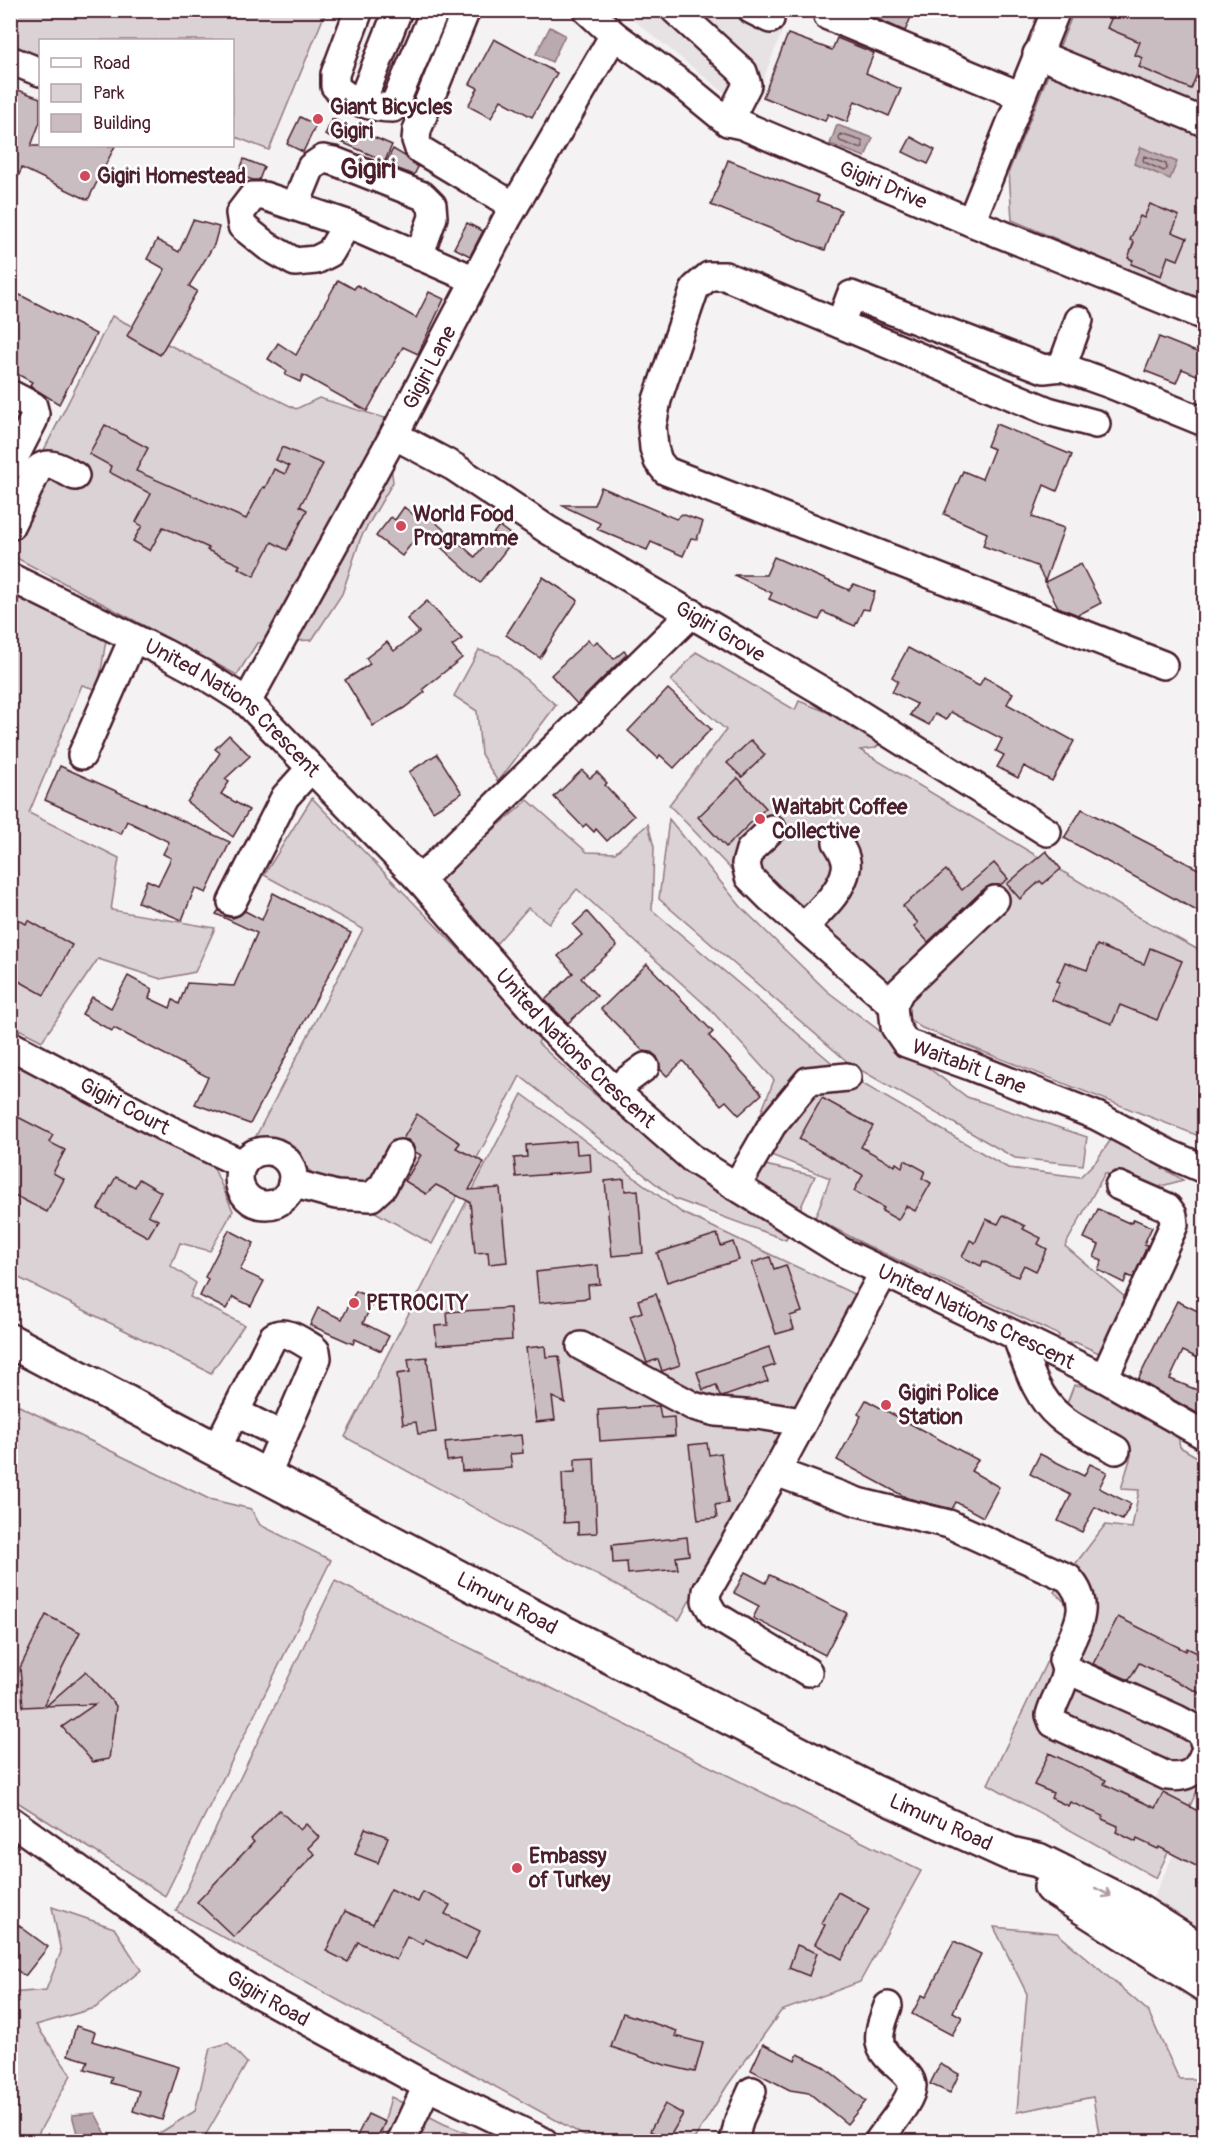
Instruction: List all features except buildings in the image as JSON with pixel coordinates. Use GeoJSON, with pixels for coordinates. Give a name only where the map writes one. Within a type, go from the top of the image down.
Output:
{"type":"FeatureCollection","features":[{"type":"Feature","properties":{"kind":"main road","name":"Limuru Road"},"geometry":{"type":"LineString","coordinates":[[10,1341],[861,1786],[1011,1854],[1038,1860],[1098,1889],[1128,1905],[1204,1953]]}},
{"type":"Feature","properties":{"kind":"main road","name":"Limuru Road"},"geometry":{"type":"LineString","coordinates":[[1011,1854],[1029,1873],[1204,1984]]}},
{"type":"Feature","properties":{"kind":"street"},"geometry":{"type":"LineString","coordinates":[[359,10],[335,74],[335,86],[341,94],[379,108],[393,108],[435,10]]}},
{"type":"Feature","properties":{"kind":"street"},"geometry":{"type":"LineString","coordinates":[[362,101],[398,10]]}},
{"type":"Feature","properties":{"kind":"street"},"geometry":{"type":"LineString","coordinates":[[466,10],[417,130],[416,140],[419,149],[514,206]]}},
{"type":"Feature","properties":{"kind":"street","name":"Gigiri Drive"},"geometry":{"type":"LineString","coordinates":[[587,10],[614,35],[684,86],[728,122],[742,125],[971,222],[1204,316]]}},
{"type":"Feature","properties":{"kind":"street"},"geometry":{"type":"LineString","coordinates":[[675,10],[743,72],[747,85],[728,122]]}},
{"type":"Feature","properties":{"kind":"street"},"geometry":{"type":"LineString","coordinates":[[971,222],[1056,10]]}},
{"type":"Feature","properties":{"kind":"street"},"geometry":{"type":"LineString","coordinates":[[828,16],[1021,96]]}},
{"type":"Feature","properties":{"kind":"street","name":"Gigiri Lane"},"geometry":{"type":"LineString","coordinates":[[247,702],[394,435],[514,206],[614,35]]}},
{"type":"Feature","properties":{"kind":"street"},"geometry":{"type":"LineString","coordinates":[[1037,54],[1204,122]]}},
{"type":"Feature","properties":{"kind":"street"},"geometry":{"type":"LineString","coordinates":[[10,60],[39,72]]}},
{"type":"Feature","properties":{"kind":"street"},"geometry":{"type":"LineString","coordinates":[[295,206],[311,167],[323,159],[334,161],[423,196],[432,205],[434,218],[419,255]]}},
{"type":"Feature","properties":{"kind":"street"},"geometry":{"type":"LineString","coordinates":[[347,224],[330,253],[316,260],[295,262],[267,246],[242,226],[240,213],[253,196],[264,195],[347,224],[475,280]]}},
{"type":"Feature","properties":{"kind":"street"},"geometry":{"type":"LineString","coordinates":[[1096,424],[1048,411],[724,276],[709,276],[696,288],[657,400],[652,426],[658,461],[666,471],[1163,665]]}},
{"type":"Feature","properties":{"kind":"street"},"geometry":{"type":"LineString","coordinates":[[840,324],[851,295],[1044,369],[1062,367],[1204,422]]}},
{"type":"Feature","properties":{"kind":"street"},"geometry":{"type":"LineString","coordinates":[[1062,367],[1079,320]]}},
{"type":"Feature","properties":{"kind":"street"},"geometry":{"type":"LineString","coordinates":[[10,394],[33,406],[34,414],[33,421],[10,466]]}},
{"type":"Feature","properties":{"kind":"street","name":"Gigiri Grove"},"geometry":{"type":"LineString","coordinates":[[394,435],[454,467],[548,530],[825,692],[1047,831]]}},
{"type":"Feature","properties":{"kind":"street"},"geometry":{"type":"LineString","coordinates":[[10,526],[38,469],[48,464],[75,476]]}},
{"type":"Feature","properties":{"kind":"street","name":"United Nations Crescent"},"geometry":{"type":"LineString","coordinates":[[10,577],[201,673],[247,702],[420,880],[541,1019],[614,1090],[694,1160],[842,1252],[1104,1378],[1204,1435]]}},
{"type":"Feature","properties":{"kind":"street"},"geometry":{"type":"LineString","coordinates":[[420,880],[692,613]]}},
{"type":"Feature","properties":{"kind":"street"},"geometry":{"type":"LineString","coordinates":[[82,755],[133,639]]}},
{"type":"Feature","properties":{"kind":"street"},"geometry":{"type":"LineString","coordinates":[[232,902],[285,797],[311,768]]}},
{"type":"Feature","properties":{"kind":"street"},"geometry":{"type":"LineString","coordinates":[[772,829],[750,850],[746,864],[749,877],[893,1005],[900,990],[995,900]]}},
{"type":"Feature","properties":{"kind":"street"},"geometry":{"type":"LineString","coordinates":[[804,927],[833,897],[846,868],[845,856],[837,842]]}},
{"type":"Feature","properties":{"kind":"street","name":"Waitabit Lane"},"geometry":{"type":"LineString","coordinates":[[893,1005],[895,1027],[906,1043],[1097,1116],[1169,1154],[1204,1169]]}},
{"type":"Feature","properties":{"kind":"street","name":"Gigiri Court"},"geometry":{"type":"LineString","coordinates":[[10,1045],[168,1129],[242,1164]]}},
{"type":"Feature","properties":{"kind":"street"},"geometry":{"type":"LineString","coordinates":[[614,1090],[645,1066]]}},
{"type":"Feature","properties":{"kind":"street"},"geometry":{"type":"LineString","coordinates":[[736,1186],[772,1125],[808,1081],[847,1077]]}},
{"type":"Feature","properties":{"kind":"street"},"geometry":{"type":"LineString","coordinates":[[260,1151],[271,1151],[282,1155],[293,1174],[292,1183],[286,1195],[277,1202],[266,1205],[255,1203],[246,1196],[240,1186],[238,1175],[242,1164],[250,1156],[260,1151]]}},
{"type":"Feature","properties":{"kind":"street"},"geometry":{"type":"LineString","coordinates":[[292,1183],[336,1195],[371,1197],[383,1186],[400,1154]]}},
{"type":"Feature","properties":{"kind":"street"},"geometry":{"type":"LineString","coordinates":[[1104,1378],[1174,1225],[1173,1215],[1167,1207],[1119,1186]]}},
{"type":"Feature","properties":{"kind":"street"},"geometry":{"type":"LineString","coordinates":[[808,1672],[714,1615],[706,1601],[707,1591],[776,1472],[884,1272]]}},
{"type":"Feature","properties":{"kind":"street"},"geometry":{"type":"LineString","coordinates":[[216,1450],[273,1337],[278,1333],[284,1333],[313,1347],[317,1358],[266,1476]]}},
{"type":"Feature","properties":{"kind":"street"},"geometry":{"type":"LineString","coordinates":[[1017,1338],[1035,1381],[1046,1401],[1059,1416],[1116,1450]]}},
{"type":"Feature","properties":{"kind":"street"},"geometry":{"type":"LineString","coordinates":[[581,1346],[693,1406],[716,1412],[758,1415],[802,1422]]}},
{"type":"Feature","properties":{"kind":"street"},"geometry":{"type":"LineString","coordinates":[[235,1412],[283,1436]]}},
{"type":"Feature","properties":{"kind":"street"},"geometry":{"type":"LineString","coordinates":[[776,1472],[858,1502],[949,1524],[1068,1578],[1077,1587],[1082,1614],[1063,1660],[1066,1679],[1059,1690],[1050,1715],[1053,1723],[1167,1776],[1187,1776],[1195,1771],[1204,1754]]}},
{"type":"Feature","properties":{"kind":"street"},"geometry":{"type":"LineString","coordinates":[[1066,1669],[1177,1719],[1201,1732],[1204,1741]]}},
{"type":"Feature","properties":{"kind":"street","name":"Gigiri Road"},"geometry":{"type":"LineString","coordinates":[[10,1820],[208,1962],[260,1995],[427,2086],[544,2142]]}},
{"type":"Feature","properties":{"kind":"street"},"geometry":{"type":"LineString","coordinates":[[878,2142],[908,2099],[912,2087],[908,2076],[885,2055],[880,2043],[880,2029],[888,2006]]}},
{"type":"Feature","properties":{"kind":"street"},"geometry":{"type":"LineString","coordinates":[[401,2142],[427,2086]]}},
{"type":"Feature","properties":{"kind":"street"},"geometry":{"type":"LineString","coordinates":[[734,2142],[739,2120],[752,2091]]}},
{"type":"Feature","properties":{"kind":"shaded area"},"geometry":{"type":"Polygon","coordinates":[[[622,11],[790,11],[750,113],[622,11]]]}},
{"type":"Feature","properties":{"kind":"shaded area"},"geometry":{"type":"Polygon","coordinates":[[[1204,1790],[1204,1933],[1153,1898],[1204,1790]]]}},
{"type":"Feature","properties":{"kind":"green space"},"geometry":{"type":"Polygon","coordinates":[[[10,11],[326,11],[269,150],[234,136],[234,39],[39,39],[39,60],[11,48],[10,11]]]}},
{"type":"Feature","properties":{"kind":"green space"},"geometry":{"type":"Polygon","coordinates":[[[1074,11],[1204,11],[1204,302],[1012,220],[1009,171],[1074,11]]]}},
{"type":"Feature","properties":{"kind":"green space"},"geometry":{"type":"Polygon","coordinates":[[[112,316],[296,409],[319,398],[385,418],[393,482],[361,537],[342,594],[312,640],[257,643],[237,675],[11,555],[10,517],[112,316]]]}},
{"type":"Feature","properties":{"kind":"green space"},"geometry":{"type":"Polygon","coordinates":[[[12,595],[106,640],[98,690],[82,685],[29,813],[119,858],[111,910],[215,928],[195,972],[161,979],[98,959],[42,1041],[19,1029],[20,1041],[11,1040],[12,595]]]}},
{"type":"Feature","properties":{"kind":"green space"},"geometry":{"type":"Polygon","coordinates":[[[479,650],[499,656],[556,705],[498,782],[481,754],[477,711],[454,696],[479,650]]]}},
{"type":"Feature","properties":{"kind":"green space"},"geometry":{"type":"Polygon","coordinates":[[[696,652],[795,710],[799,701],[845,719],[884,741],[875,748],[860,750],[1137,916],[1204,953],[1204,1138],[922,1028],[804,945],[669,805],[726,730],[671,681],[696,652]]]}},
{"type":"Feature","properties":{"kind":"green space"},"geometry":{"type":"Polygon","coordinates":[[[312,798],[542,1035],[538,1043],[582,1084],[708,1187],[751,1162],[815,1176],[786,1240],[675,1199],[520,1076],[432,1244],[325,1184],[279,1144],[255,1138],[363,929],[264,875],[312,798]]]}},
{"type":"Feature","properties":{"kind":"green space"},"geometry":{"type":"Polygon","coordinates":[[[528,800],[587,852],[615,853],[648,824],[654,847],[652,910],[844,1073],[1008,1168],[1080,1177],[1096,1161],[1112,1138],[1183,1180],[1148,1190],[1105,1173],[1065,1246],[1127,1299],[1099,1353],[1075,1342],[1058,1345],[1059,1335],[866,1245],[815,1218],[830,1178],[748,1146],[774,1080],[710,1009],[577,889],[549,923],[528,908],[496,944],[434,881],[528,800]]]}},
{"type":"Feature","properties":{"kind":"green space"},"geometry":{"type":"Polygon","coordinates":[[[669,819],[742,908],[827,991],[967,1097],[1087,1137],[1083,1165],[1015,1158],[850,1064],[659,899],[669,819]]]}},
{"type":"Feature","properties":{"kind":"green space"},"geometry":{"type":"Polygon","coordinates":[[[10,1058],[212,1164],[233,1211],[210,1251],[180,1243],[171,1266],[196,1283],[190,1297],[244,1325],[211,1373],[11,1274],[10,1058]]]}},
{"type":"Feature","properties":{"kind":"green space"},"geometry":{"type":"Polygon","coordinates":[[[522,1094],[681,1212],[856,1295],[679,1620],[345,1437],[522,1094]]]}},
{"type":"Feature","properties":{"kind":"green space"},"geometry":{"type":"Polygon","coordinates":[[[1074,1385],[1107,1388],[1178,1435],[1180,1447],[1204,1461],[1204,1776],[1156,1878],[988,1784],[1072,1609],[1054,1592],[1105,1525],[1132,1528],[1139,1490],[1121,1489],[1131,1456],[1129,1442],[1099,1434],[1066,1406],[1074,1385]]]}},
{"type":"Feature","properties":{"kind":"green space"},"geometry":{"type":"Polygon","coordinates":[[[11,1402],[209,1499],[251,1509],[260,1525],[331,1560],[165,1896],[11,1798],[11,1402]]]}},
{"type":"Feature","properties":{"kind":"green space"},"geometry":{"type":"Polygon","coordinates":[[[335,1581],[921,1871],[860,1982],[781,2011],[727,2086],[693,2141],[594,2141],[176,1911],[335,1581]]]}},
{"type":"Feature","properties":{"kind":"green space"},"geometry":{"type":"Polygon","coordinates":[[[52,1907],[114,1928],[141,1970],[95,2008],[36,2025],[71,2075],[34,2141],[11,2141],[11,1993],[46,1990],[61,1952],[52,1907]]]}},
{"type":"Feature","properties":{"kind":"green space"},"geometry":{"type":"Polygon","coordinates":[[[994,1927],[1057,1933],[1148,2011],[1179,2079],[1204,2079],[1204,2141],[1100,2141],[1093,2097],[1017,2112],[1027,1994],[994,1927]]]}},
{"type":"Feature","properties":{"kind":"green space"},"geometry":{"type":"Polygon","coordinates":[[[228,2043],[247,2063],[204,2138],[205,2141],[147,2141],[195,2111],[210,2048],[228,2043]]]}},
{"type":"Feature","properties":{"kind":"green space"},"geometry":{"type":"Polygon","coordinates":[[[391,2097],[444,2124],[487,2141],[379,2142],[391,2097]]]}},
{"type":"Feature","properties":{"kind":"water"},"geometry":{"type":"Polygon","coordinates":[[[550,27],[565,35],[552,62],[536,54],[550,27]]]}},
{"type":"Feature","properties":{"kind":"water"},"geometry":{"type":"Polygon","coordinates":[[[837,125],[873,138],[865,157],[830,144],[837,125]]]}},
{"type":"Feature","properties":{"kind":"water"},"geometry":{"type":"Polygon","coordinates":[[[1141,147],[1177,162],[1170,179],[1134,164],[1141,147]]]}},
{"type":"Feature","properties":{"kind":"water"},"geometry":{"type":"Polygon","coordinates":[[[95,2113],[109,2140],[79,2141],[72,2115],[95,2113]]]}},
{"type":"Feature","properties":{"kind":"place","name":"Giant Bicycles Gigiri"},"geometry":{"type":"Point","coordinates":[318,119]}},
{"type":"Feature","properties":{"kind":"place","name":"Gigiri Homestead"},"geometry":{"type":"Point","coordinates":[85,176]}},
{"type":"Feature","properties":{"kind":"place","name":"World Food Programme"},"geometry":{"type":"Point","coordinates":[401,526]}},
{"type":"Feature","properties":{"kind":"place","name":"Waitabit Coffee Collective"},"geometry":{"type":"Point","coordinates":[760,819]}},
{"type":"Feature","properties":{"kind":"place","name":"PETROCITY"},"geometry":{"type":"Point","coordinates":[354,1303]}},
{"type":"Feature","properties":{"kind":"place","name":"Gigiri Police Station"},"geometry":{"type":"Point","coordinates":[886,1405]}},
{"type":"Feature","properties":{"kind":"place","name":"Embassy of Turkey"},"geometry":{"type":"Point","coordinates":[517,1868]}},
{"type":"Feature","properties":{"kind":"district","name":"Gigiri"},"geometry":{"type":"Point","coordinates":[368,169]}}]}
